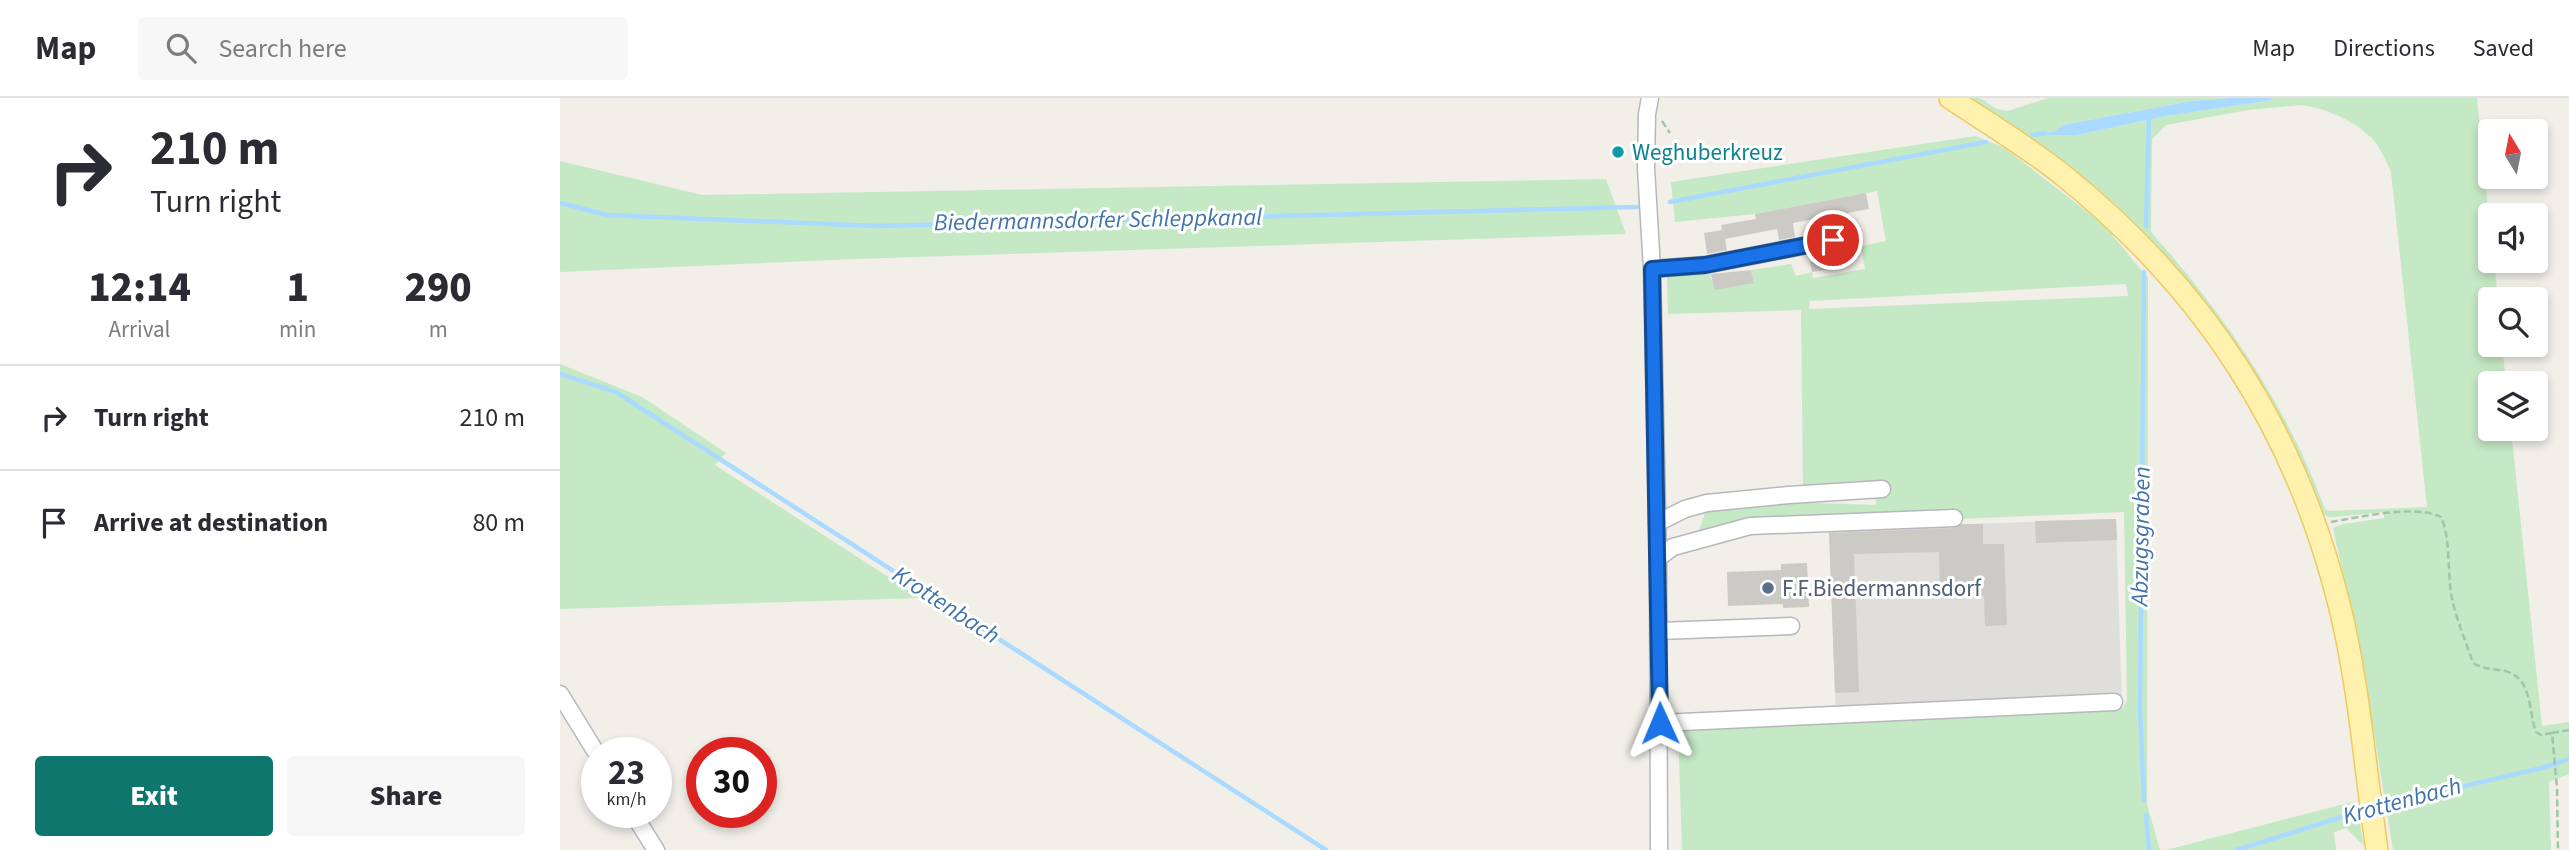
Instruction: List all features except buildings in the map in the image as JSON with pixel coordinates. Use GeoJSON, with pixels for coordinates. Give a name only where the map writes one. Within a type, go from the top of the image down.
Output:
{"type":"FeatureCollection","features":[{"type":"Feature","properties":{"kind":"main road"},"geometry":{"type":"LineString","coordinates":[[1950,98],[2062,174],[2116,220],[2161,265],[2200,311],[2262,406],[2287,454],[2315,526],[2340,607],[2375,839]]}},
{"type":"Feature","properties":{"kind":"street"},"geometry":{"type":"LineString","coordinates":[[1650,98],[1646,168],[1652,269],[1658,558],[1659,850]]}},
{"type":"Feature","properties":{"kind":"street"},"geometry":{"type":"LineString","coordinates":[[1652,269],[1705,265],[1833,240]]}},
{"type":"Feature","properties":{"kind":"street"},"geometry":{"type":"LineString","coordinates":[[1657,523],[1685,509],[1707,503],[1882,489]]}},
{"type":"Feature","properties":{"kind":"street"},"geometry":{"type":"LineString","coordinates":[[1658,558],[1673,547],[1750,526],[1954,518]]}},
{"type":"Feature","properties":{"kind":"street"},"geometry":{"type":"LineString","coordinates":[[1659,631],[1791,626]]}},
{"type":"Feature","properties":{"kind":"street"},"geometry":{"type":"LineString","coordinates":[[560,694],[587,737]]}},
{"type":"Feature","properties":{"kind":"street"},"geometry":{"type":"LineString","coordinates":[[1660,723],[2114,702]]}},
{"type":"Feature","properties":{"kind":"street"},"geometry":{"type":"LineString","coordinates":[[642,828],[656,850]]}},
{"type":"Feature","properties":{"kind":"path"},"geometry":{"type":"LineString","coordinates":[[2315,526],[2398,513],[2432,512],[2441,517],[2445,525],[2452,601],[2473,663],[2510,672],[2520,679],[2526,686],[2536,732],[2541,735],[2569,730]]}},
{"type":"Feature","properties":{"kind":"path"},"geometry":{"type":"LineString","coordinates":[[2552,733],[2558,850]]}},
{"type":"Feature","properties":{"kind":"shaded area"},"geometry":{"type":"Polygon","coordinates":[[[2116,519],[2122,708],[1836,721],[1829,529],[2116,519]]]}},
{"type":"Feature","properties":{"kind":"green space"},"geometry":{"type":"Polygon","coordinates":[[[1962,98],[1980,98],[1997,109],[2008,111],[2048,98],[2230,98],[2191,101],[2063,125],[2055,131],[2042,133],[2077,135],[2272,98],[2477,98],[2478,189],[2486,189],[2487,203],[2478,203],[2478,273],[2495,273],[2497,287],[2478,287],[2478,357],[2503,357],[2505,371],[2478,371],[2478,441],[2512,441],[2542,726],[2569,722],[2569,774],[2549,782],[2551,850],[2393,850],[2365,678],[2333,528],[2384,518],[2384,512],[2328,517],[2320,512],[2211,316],[1962,98]],[[2302,105],[2248,110],[2166,125],[2152,139],[2151,232],[2204,296],[2251,362],[2292,433],[2325,509],[2427,507],[2391,172],[2371,138],[2353,124],[2328,112],[2302,105]]]}},
{"type":"Feature","properties":{"kind":"green space"},"geometry":{"type":"Polygon","coordinates":[[[1975,136],[2005,148],[2104,225],[2148,278],[2147,804],[2160,850],[1682,850],[1678,729],[2123,708],[2127,700],[2124,512],[1699,530],[1707,508],[1785,502],[1876,505],[1875,487],[1803,489],[1801,310],[1668,314],[1667,275],[1709,271],[1714,289],[1754,282],[1751,270],[1791,264],[1796,276],[1812,272],[1813,278],[1865,269],[1861,246],[1886,241],[1877,191],[1755,214],[1675,222],[1671,182],[1975,136]],[[2126,284],[1810,301],[1809,309],[2128,296],[2126,284]]]}},
{"type":"Feature","properties":{"kind":"green space"},"geometry":{"type":"Polygon","coordinates":[[[560,161],[702,195],[1606,179],[1626,234],[855,259],[560,272],[560,161]]]}},
{"type":"Feature","properties":{"kind":"green space"},"geometry":{"type":"Polygon","coordinates":[[[560,364],[642,397],[726,453],[715,465],[921,598],[560,609],[560,364]]]}},
{"type":"Feature","properties":{"kind":"green space"},"geometry":{"type":"Polygon","coordinates":[[[2356,801],[2364,846],[2346,828],[2334,832],[2336,850],[2166,850],[2356,801]]]}},
{"type":"Feature","properties":{"kind":"water"},"geometry":{"type":"Polygon","coordinates":[[[2230,98],[2272,100],[2166,116],[2077,135],[2041,135],[2055,131],[2063,125],[2191,101],[2230,98]]]}},
{"type":"Feature","properties":{"kind":"waterway","name":"Abzugsgraben"},"geometry":{"type":"LineString","coordinates":[[2146,226],[2149,117]]}},
{"type":"Feature","properties":{"kind":"waterway","name":"Biedermannsdorfer Schleppkanal"},"geometry":{"type":"LineString","coordinates":[[2032,135],[2045,133]]}},
{"type":"Feature","properties":{"kind":"waterway","name":"Biedermannsdorfer Schleppkanal"},"geometry":{"type":"LineString","coordinates":[[1670,202],[1986,142]]}},
{"type":"Feature","properties":{"kind":"waterway","name":"Biedermannsdorfer Schleppkanal"},"geometry":{"type":"LineString","coordinates":[[560,203],[607,215],[877,226],[1637,207]]}},
{"type":"Feature","properties":{"kind":"waterway","name":"Abzugsgraben"},"geometry":{"type":"LineString","coordinates":[[2144,272],[2140,710],[2144,800]]}},
{"type":"Feature","properties":{"kind":"waterway","name":"Krottenbach"},"geometry":{"type":"LineString","coordinates":[[560,374],[616,392],[1326,850]]}},
{"type":"Feature","properties":{"kind":"waterway","name":"Krottenbach"},"geometry":{"type":"LineString","coordinates":[[2379,806],[2542,768],[2569,759]]}},
{"type":"Feature","properties":{"kind":"waterway","name":"Krottenbach"},"geometry":{"type":"LineString","coordinates":[[2237,850],[2367,809]]}},
{"type":"Feature","properties":{"kind":"waterway","name":"Abzugsgraben"},"geometry":{"type":"LineString","coordinates":[[2146,815],[2149,850]]}},
{"type":"Feature","properties":{"kind":"place","name":"Weghuberkreuz"},"geometry":{"type":"Point","coordinates":[1618,152]}},
{"type":"Feature","properties":{"kind":"place","name":"F.F.Biedermannsdorf"},"geometry":{"type":"Point","coordinates":[1768,588]}},
{"type":"Feature","properties":{"kind":"route"},"geometry":{"type":"LineString","coordinates":[[1660,723],[1652,269],[1705,265],[1833,240]]}}]}
